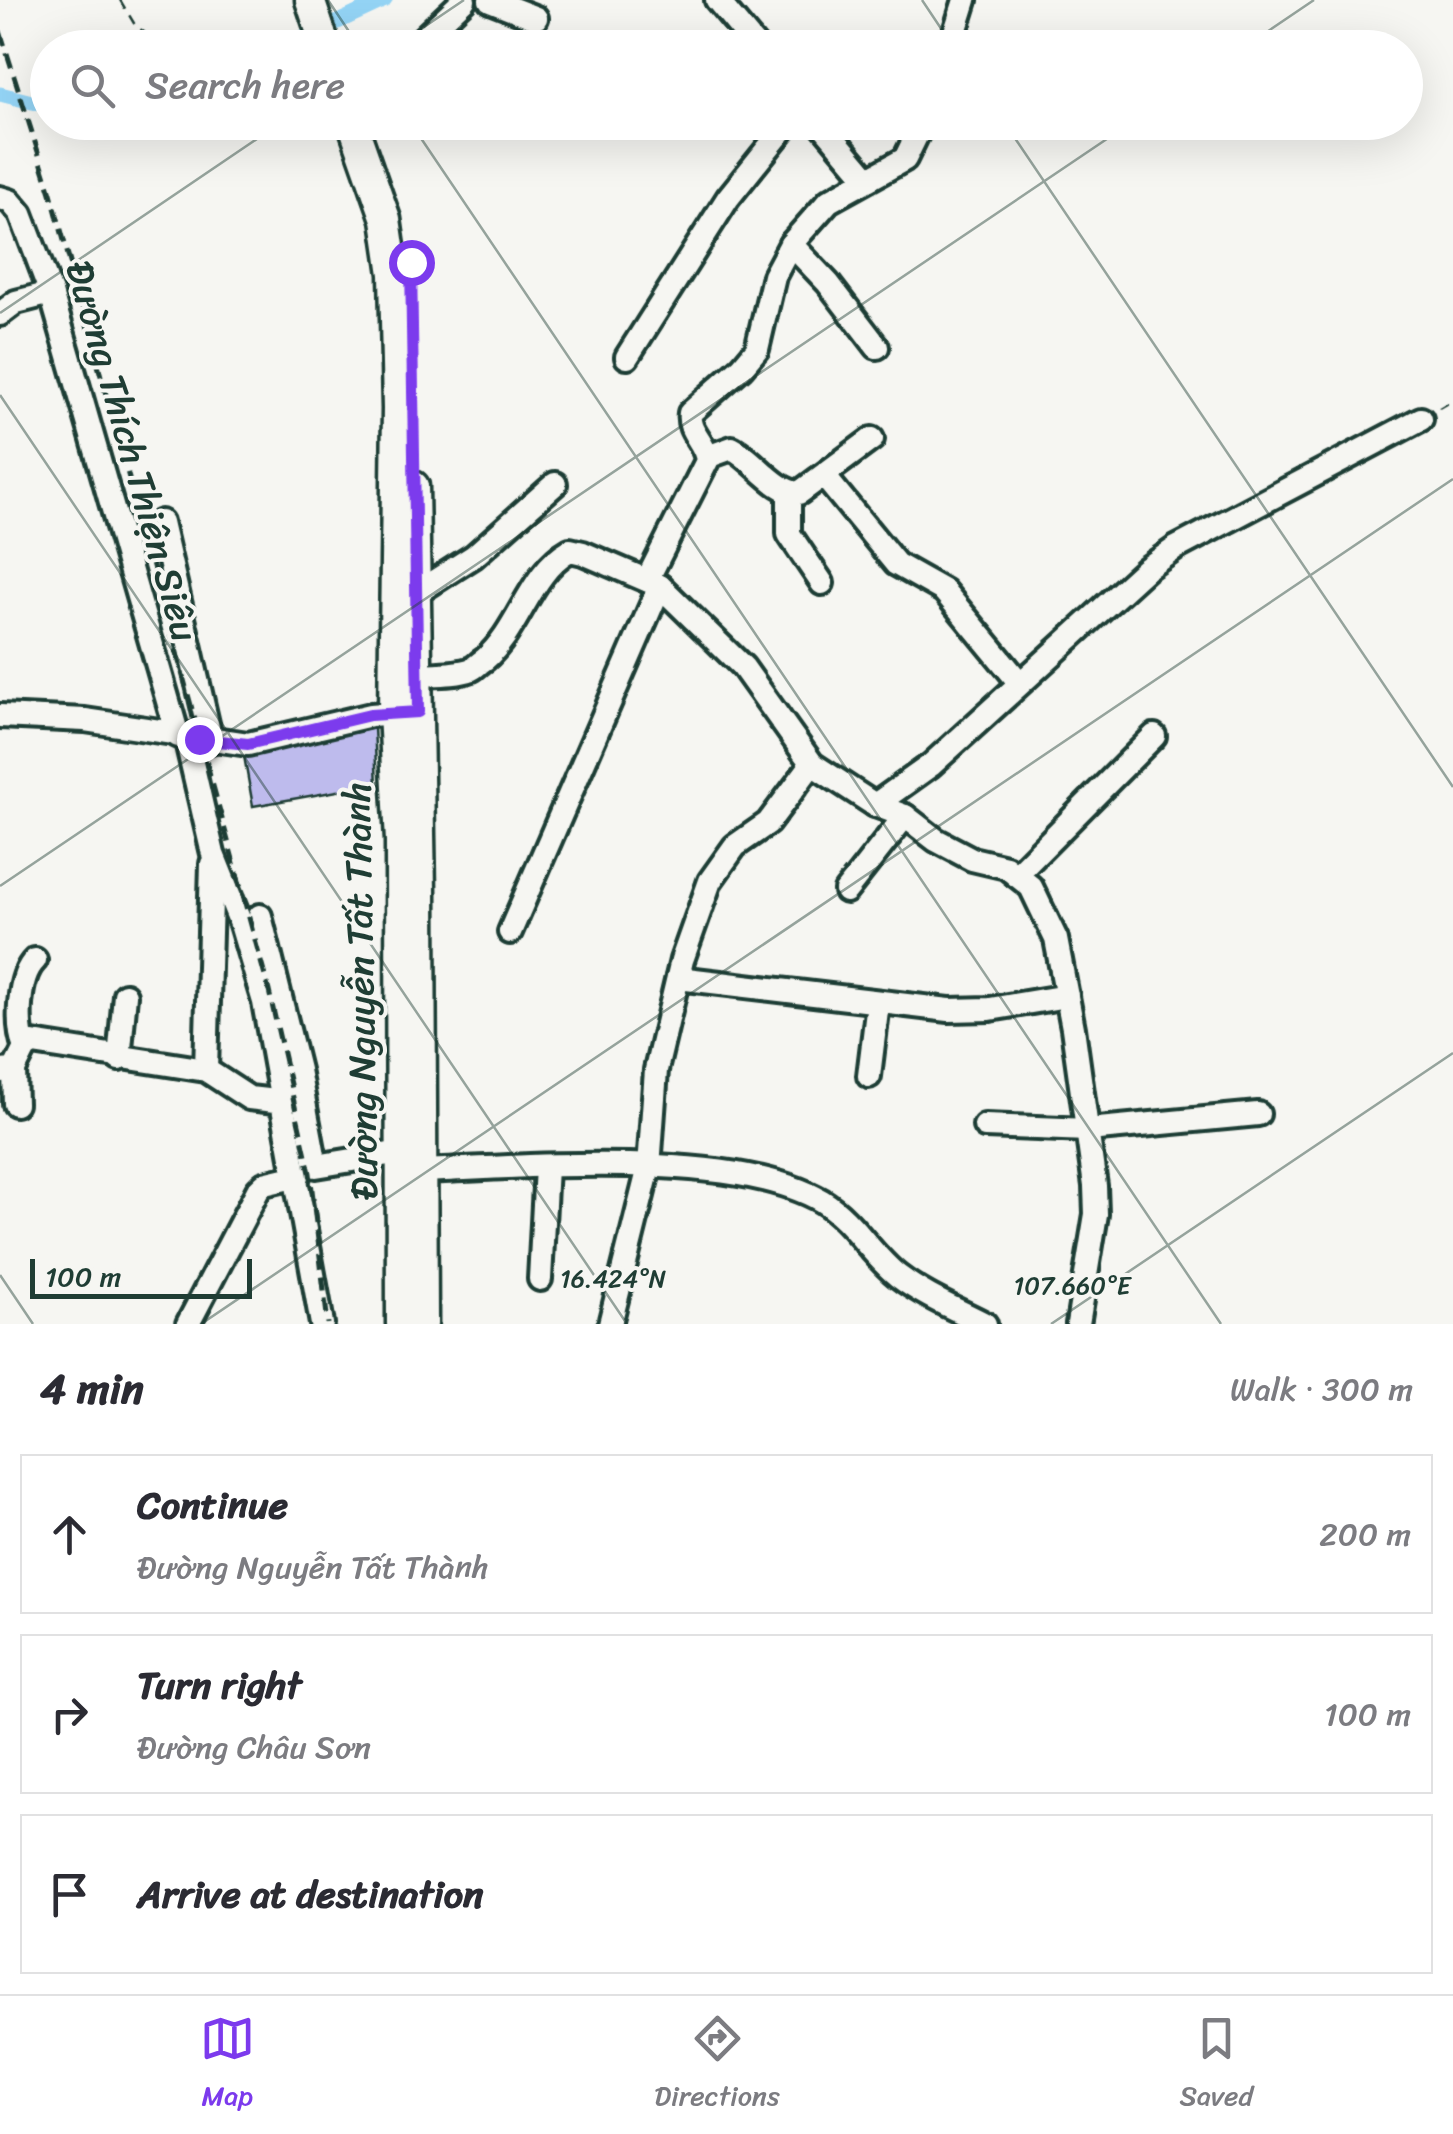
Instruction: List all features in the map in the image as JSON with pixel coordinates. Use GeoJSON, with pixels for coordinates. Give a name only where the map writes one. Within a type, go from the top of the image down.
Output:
{"type":"FeatureCollection","features":[{"type":"Feature","properties":{"kind":"main road"},"geometry":{"type":"LineString","coordinates":[[317,2],[322,30]]}},
{"type":"Feature","properties":{"kind":"main road"},"geometry":{"type":"LineString","coordinates":[[317,2],[335,30]]}},
{"type":"Feature","properties":{"kind":"main road","name":"Đường Nguyễn Tất Thành"},"geometry":{"type":"LineString","coordinates":[[358,140],[386,219],[394,274],[422,1171],[423,1324]]}},
{"type":"Feature","properties":{"kind":"main road","name":"Đường Nguyễn Tất Thành"},"geometry":{"type":"LineString","coordinates":[[378,140],[402,211],[411,262],[417,675],[406,712],[400,840],[402,1324]]}},
{"type":"Feature","properties":{"kind":"street"},"geometry":{"type":"LineString","coordinates":[[432,30],[464,0]]}},
{"type":"Feature","properties":{"kind":"street"},"geometry":{"type":"LineString","coordinates":[[490,0],[536,18]]}},
{"type":"Feature","properties":{"kind":"street"},"geometry":{"type":"LineString","coordinates":[[717,0],[742,30]]}},
{"type":"Feature","properties":{"kind":"street"},"geometry":{"type":"LineString","coordinates":[[956,30],[965,0]]}},
{"type":"Feature","properties":{"kind":"street"},"geometry":{"type":"LineString","coordinates":[[627,357],[728,198],[775,140]]}},
{"type":"Feature","properties":{"kind":"street"},"geometry":{"type":"LineString","coordinates":[[835,140],[867,178]]}},
{"type":"Feature","properties":{"kind":"street"},"geometry":{"type":"LineString","coordinates":[[707,457],[691,430],[690,412],[757,349],[774,276],[791,244],[822,208],[905,159],[914,140]]}},
{"type":"Feature","properties":{"kind":"street","name":"Đường Thích Thiện Siêu"},"geometry":{"type":"LineString","coordinates":[[0,198],[10,201],[22,214],[51,293],[213,854]]}},
{"type":"Feature","properties":{"kind":"street"},"geometry":{"type":"LineString","coordinates":[[791,244],[877,347]]}},
{"type":"Feature","properties":{"kind":"street"},"geometry":{"type":"LineString","coordinates":[[0,314],[16,302],[51,293]]}},
{"type":"Feature","properties":{"kind":"street"},"geometry":{"type":"LineString","coordinates":[[874,805],[931,765],[1014,677],[1146,569],[1176,548],[1420,419]]}},
{"type":"Feature","properties":{"kind":"street"},"geometry":{"type":"LineString","coordinates":[[510,932],[664,551],[707,457],[732,448],[750,458],[789,492],[805,491],[872,439]]}},
{"type":"Feature","properties":{"kind":"street"},"geometry":{"type":"LineString","coordinates":[[824,476],[896,564],[937,585],[1014,677]]}},
{"type":"Feature","properties":{"kind":"street"},"geometry":{"type":"LineString","coordinates":[[416,594],[474,556],[556,484]]}},
{"type":"Feature","properties":{"kind":"street"},"geometry":{"type":"LineString","coordinates":[[789,492],[789,534],[822,582]]}},
{"type":"Feature","properties":{"kind":"street"},"geometry":{"type":"LineString","coordinates":[[161,522],[211,741]]}},
{"type":"Feature","properties":{"kind":"street"},"geometry":{"type":"LineString","coordinates":[[417,675],[472,670],[513,629],[540,576],[555,558],[570,550],[653,583],[743,667],[812,764],[874,805],[905,816],[936,840],[972,859],[1006,867],[1031,886],[1056,939],[1088,1130],[1096,1214],[1078,1324]]}},
{"type":"Feature","properties":{"kind":"street"},"geometry":{"type":"LineString","coordinates":[[0,716],[85,720],[248,744],[370,715],[406,712]]}},
{"type":"Feature","properties":{"kind":"street"},"geometry":{"type":"LineString","coordinates":[[1016,875],[1154,736]]}},
{"type":"Feature","properties":{"kind":"street"},"geometry":{"type":"LineString","coordinates":[[610,1324],[649,1167],[656,1070],[678,978],[710,881],[735,846],[768,824],[812,764]]}},
{"type":"Feature","properties":{"kind":"street"},"geometry":{"type":"LineString","coordinates":[[846,891],[905,816]]}},
{"type":"Feature","properties":{"kind":"street"},"geometry":{"type":"LineString","coordinates":[[206,1070],[213,854]]}},
{"type":"Feature","properties":{"kind":"street"},"geometry":{"type":"LineString","coordinates":[[213,854],[241,924],[264,1002],[322,1324]]}},
{"type":"Feature","properties":{"kind":"street"},"geometry":{"type":"LineString","coordinates":[[260,916],[298,1070],[316,1166],[401,1152]]}},
{"type":"Feature","properties":{"kind":"street"},"geometry":{"type":"LineString","coordinates":[[24,1048],[20,1030],[25,980],[36,960]]}},
{"type":"Feature","properties":{"kind":"street"},"geometry":{"type":"LineString","coordinates":[[678,978],[970,1010],[1067,996]]}},
{"type":"Feature","properties":{"kind":"street"},"geometry":{"type":"LineString","coordinates":[[119,1059],[125,996]]}},
{"type":"Feature","properties":{"kind":"street"},"geometry":{"type":"LineString","coordinates":[[869,1076],[878,1002]]}},
{"type":"Feature","properties":{"kind":"street"},"geometry":{"type":"LineString","coordinates":[[15,1104],[7,1071],[24,1048],[33,1043],[206,1070],[249,1098],[284,1102]]}},
{"type":"Feature","properties":{"kind":"street"},"geometry":{"type":"LineString","coordinates":[[985,1126],[1088,1130],[1258,1114]]}},
{"type":"Feature","properties":{"kind":"street"},"geometry":{"type":"LineString","coordinates":[[540,1280],[546,1167]]}},
{"type":"Feature","properties":{"kind":"street"},"geometry":{"type":"LineString","coordinates":[[422,1171],[649,1167],[734,1174],[782,1184],[838,1212],[897,1275],[985,1324]]}},
{"type":"Feature","properties":{"kind":"street"},"geometry":{"type":"LineString","coordinates":[[188,1324],[258,1190],[264,1184],[298,1176]]}},
{"type":"Feature","properties":{"kind":"path"},"geometry":{"type":"LineString","coordinates":[[120,0],[141,30]]}},
{"type":"Feature","properties":{"kind":"building"},"geometry":{"type":"Polygon","coordinates":[[[374,728],[377,784],[253,806],[244,756],[374,728]]]}},
{"type":"Feature","properties":{"kind":"waterway"},"geometry":{"type":"LineString","coordinates":[[321,30],[385,0]]}},
{"type":"Feature","properties":{"kind":"waterway"},"geometry":{"type":"LineString","coordinates":[[0,94],[30,102]]}},
{"type":"Feature","properties":{"kind":"railway"},"geometry":{"type":"LineString","coordinates":[[0,31],[30,126]]}},
{"type":"Feature","properties":{"kind":"railway"},"geometry":{"type":"LineString","coordinates":[[34,140],[269,991],[310,1173],[328,1324]]}},
{"type":"Feature","properties":{"kind":"route"},"geometry":{"type":"LineString","coordinates":[[199,739],[248,744],[370,715],[418,712],[411,262]]}}]}
